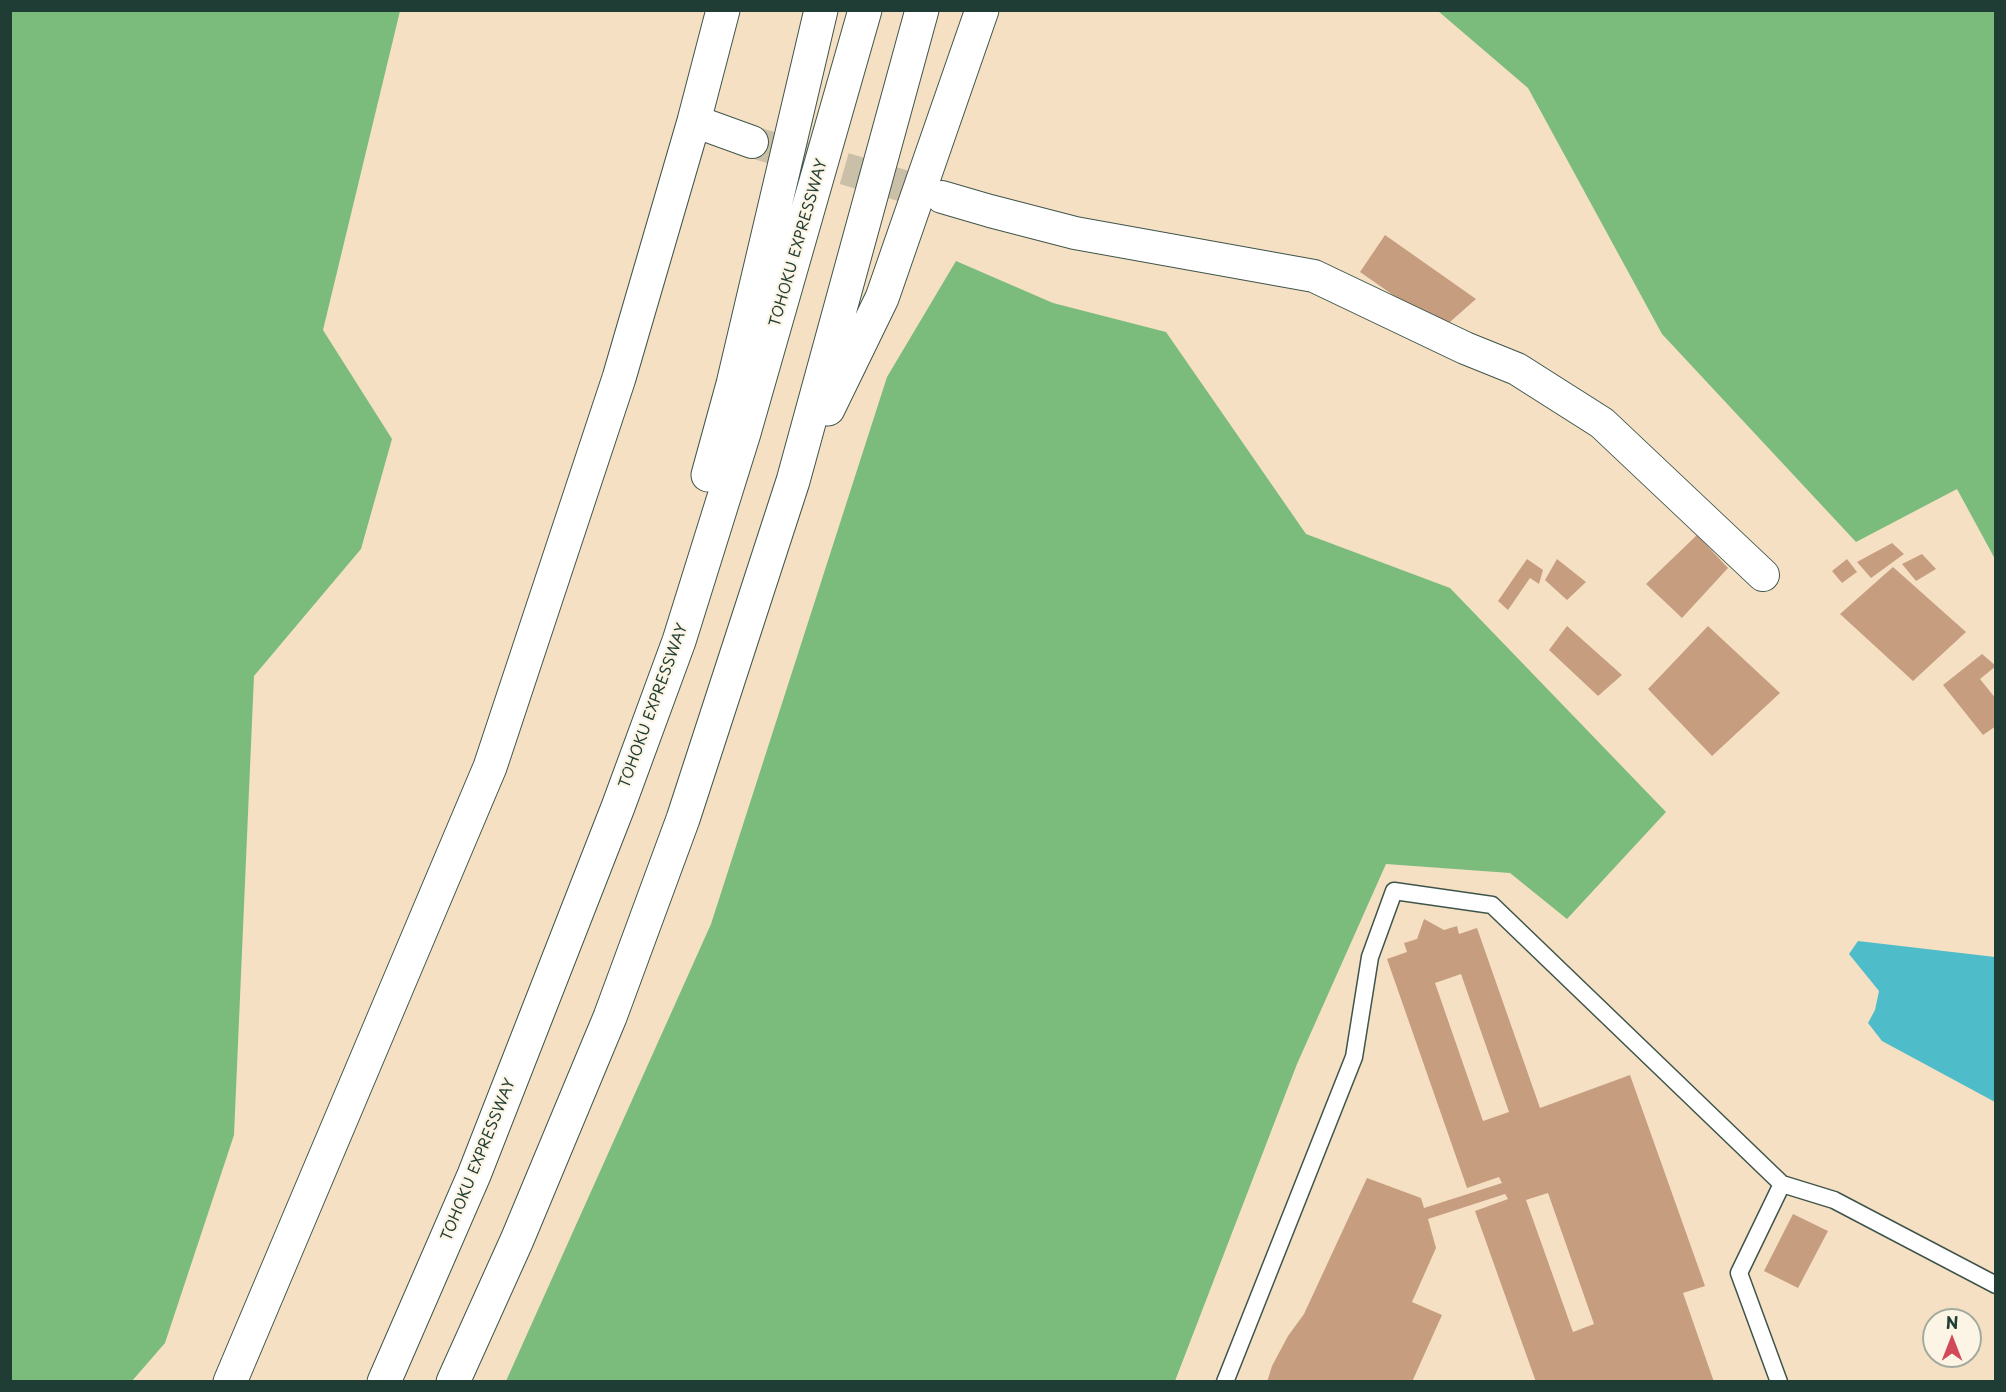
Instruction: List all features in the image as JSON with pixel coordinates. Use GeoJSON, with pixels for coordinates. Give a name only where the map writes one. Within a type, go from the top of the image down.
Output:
{"type":"FeatureCollection","features":[{"type":"Feature","properties":{"kind":"main road"},"geometry":{"type":"LineString","coordinates":[[230,1382],[489,767],[619,378],[694,121],[723,10]]}},
{"type":"Feature","properties":{"kind":"main road"},"geometry":{"type":"LineString","coordinates":[[618,807],[733,384],[821,10]]}},
{"type":"Feature","properties":{"kind":"main road","name":"TOHOKU EXPRESSWAY"},"geometry":{"type":"LineString","coordinates":[[384,1382],[474,1175],[618,807],[678,641],[744,433],[865,10]]}},
{"type":"Feature","properties":{"kind":"main road"},"geometry":{"type":"LineString","coordinates":[[453,1382],[517,1240],[610,1017],[683,819],[794,481],[922,10]]}},
{"type":"Feature","properties":{"kind":"main road"},"geometry":{"type":"LineString","coordinates":[[794,481],[882,298],[982,10]]}},
{"type":"Feature","properties":{"kind":"street"},"geometry":{"type":"LineString","coordinates":[[694,121],[752,142]]}},
{"type":"Feature","properties":{"kind":"street"},"geometry":{"type":"LineString","coordinates":[[942,196],[990,212],[1075,233],[1314,276],[1464,348],[1517,369],[1602,423],[1763,575]]}},
{"type":"Feature","properties":{"kind":"lane"},"geometry":{"type":"LineString","coordinates":[[1224,1382],[1354,1057],[1370,957],[1394,891],[1492,905],[1782,1184],[1834,1200],[1995,1285]]}},
{"type":"Feature","properties":{"kind":"lane"},"geometry":{"type":"LineString","coordinates":[[1779,1382],[1739,1273],[1782,1184]]}},
{"type":"Feature","properties":{"kind":"green space"},"geometry":{"type":"Polygon","coordinates":[[[10,11],[400,11],[323,330],[392,439],[361,549],[254,676],[234,1135],[165,1343],[132,1381],[11,1381],[10,11]]]}},
{"type":"Feature","properties":{"kind":"green space"},"geometry":{"type":"Polygon","coordinates":[[[1438,11],[1995,11],[1995,559],[1957,489],[1856,542],[1662,334],[1528,88],[1438,11]]]}},
{"type":"Feature","properties":{"kind":"green space"},"geometry":{"type":"Polygon","coordinates":[[[956,261],[1053,303],[1166,332],[1306,534],[1450,588],[1666,812],[1567,919],[1510,873],[1386,864],[1297,1064],[1175,1381],[506,1381],[711,924],[887,377],[956,261]]]}},
{"type":"Feature","properties":{"kind":"water"},"geometry":{"type":"Polygon","coordinates":[[[1858,941],[1995,957],[1995,1102],[1882,1041],[1868,1023],[1875,1010],[1879,991],[1849,954],[1858,941]]]}},
{"type":"Feature","properties":{"kind":"building"},"geometry":{"type":"Polygon","coordinates":[[[1385,235],[1476,299],[1442,329],[1360,272],[1385,235]]]}},
{"type":"Feature","properties":{"kind":"building"},"geometry":{"type":"Polygon","coordinates":[[[1697,535],[1728,568],[1682,618],[1646,584],[1697,535]]]}},
{"type":"Feature","properties":{"kind":"building"},"geometry":{"type":"Polygon","coordinates":[[[1892,543],[1904,554],[1871,578],[1857,562],[1892,543]]]}},
{"type":"Feature","properties":{"kind":"building"},"geometry":{"type":"Polygon","coordinates":[[[1922,554],[1936,569],[1916,581],[1902,564],[1922,554]]]}},
{"type":"Feature","properties":{"kind":"building"},"geometry":{"type":"Polygon","coordinates":[[[1527,559],[1543,570],[1539,584],[1530,578],[1508,610],[1498,601],[1527,559]]]}},
{"type":"Feature","properties":{"kind":"building"},"geometry":{"type":"Polygon","coordinates":[[[1557,559],[1586,582],[1567,600],[1545,580],[1557,559]]]}},
{"type":"Feature","properties":{"kind":"building"},"geometry":{"type":"Polygon","coordinates":[[[1847,559],[1857,572],[1842,583],[1832,571],[1847,559]]]}},
{"type":"Feature","properties":{"kind":"building"},"geometry":{"type":"Polygon","coordinates":[[[1893,567],[1966,632],[1913,681],[1840,614],[1893,567]]]}},
{"type":"Feature","properties":{"kind":"building"},"geometry":{"type":"Polygon","coordinates":[[[1567,626],[1622,675],[1598,696],[1549,650],[1567,626]]]}},
{"type":"Feature","properties":{"kind":"building"},"geometry":{"type":"Polygon","coordinates":[[[1708,626],[1780,693],[1712,756],[1648,689],[1708,626]]]}},
{"type":"Feature","properties":{"kind":"building"},"geometry":{"type":"Polygon","coordinates":[[[1982,654],[1996,666],[1980,679],[1996,699],[1996,726],[1983,735],[1943,685],[1982,654]]]}},
{"type":"Feature","properties":{"kind":"building"},"geometry":{"type":"Polygon","coordinates":[[[1424,919],[1444,930],[1457,926],[1459,934],[1477,928],[1540,1108],[1630,1075],[1705,1286],[1683,1293],[1714,1382],[1536,1382],[1475,1211],[1508,1199],[1505,1194],[1428,1219],[1436,1248],[1412,1302],[1442,1315],[1412,1382],[1267,1382],[1272,1366],[1288,1336],[1304,1314],[1367,1178],[1421,1198],[1424,1208],[1502,1183],[1499,1177],[1467,1188],[1387,959],[1407,952],[1404,943],[1417,939],[1424,919]],[[1461,974],[1435,983],[1483,1121],[1509,1112],[1461,974]],[[1548,1193],[1526,1200],[1573,1332],[1594,1324],[1548,1193]]]}},
{"type":"Feature","properties":{"kind":"building"},"geometry":{"type":"Polygon","coordinates":[[[1793,1214],[1828,1231],[1798,1288],[1764,1271],[1793,1214]]]}},
{"type":"Feature","properties":{"kind":"tunnel"},"geometry":{"type":"LineString","coordinates":[[752,142],[942,197]]}}]}
